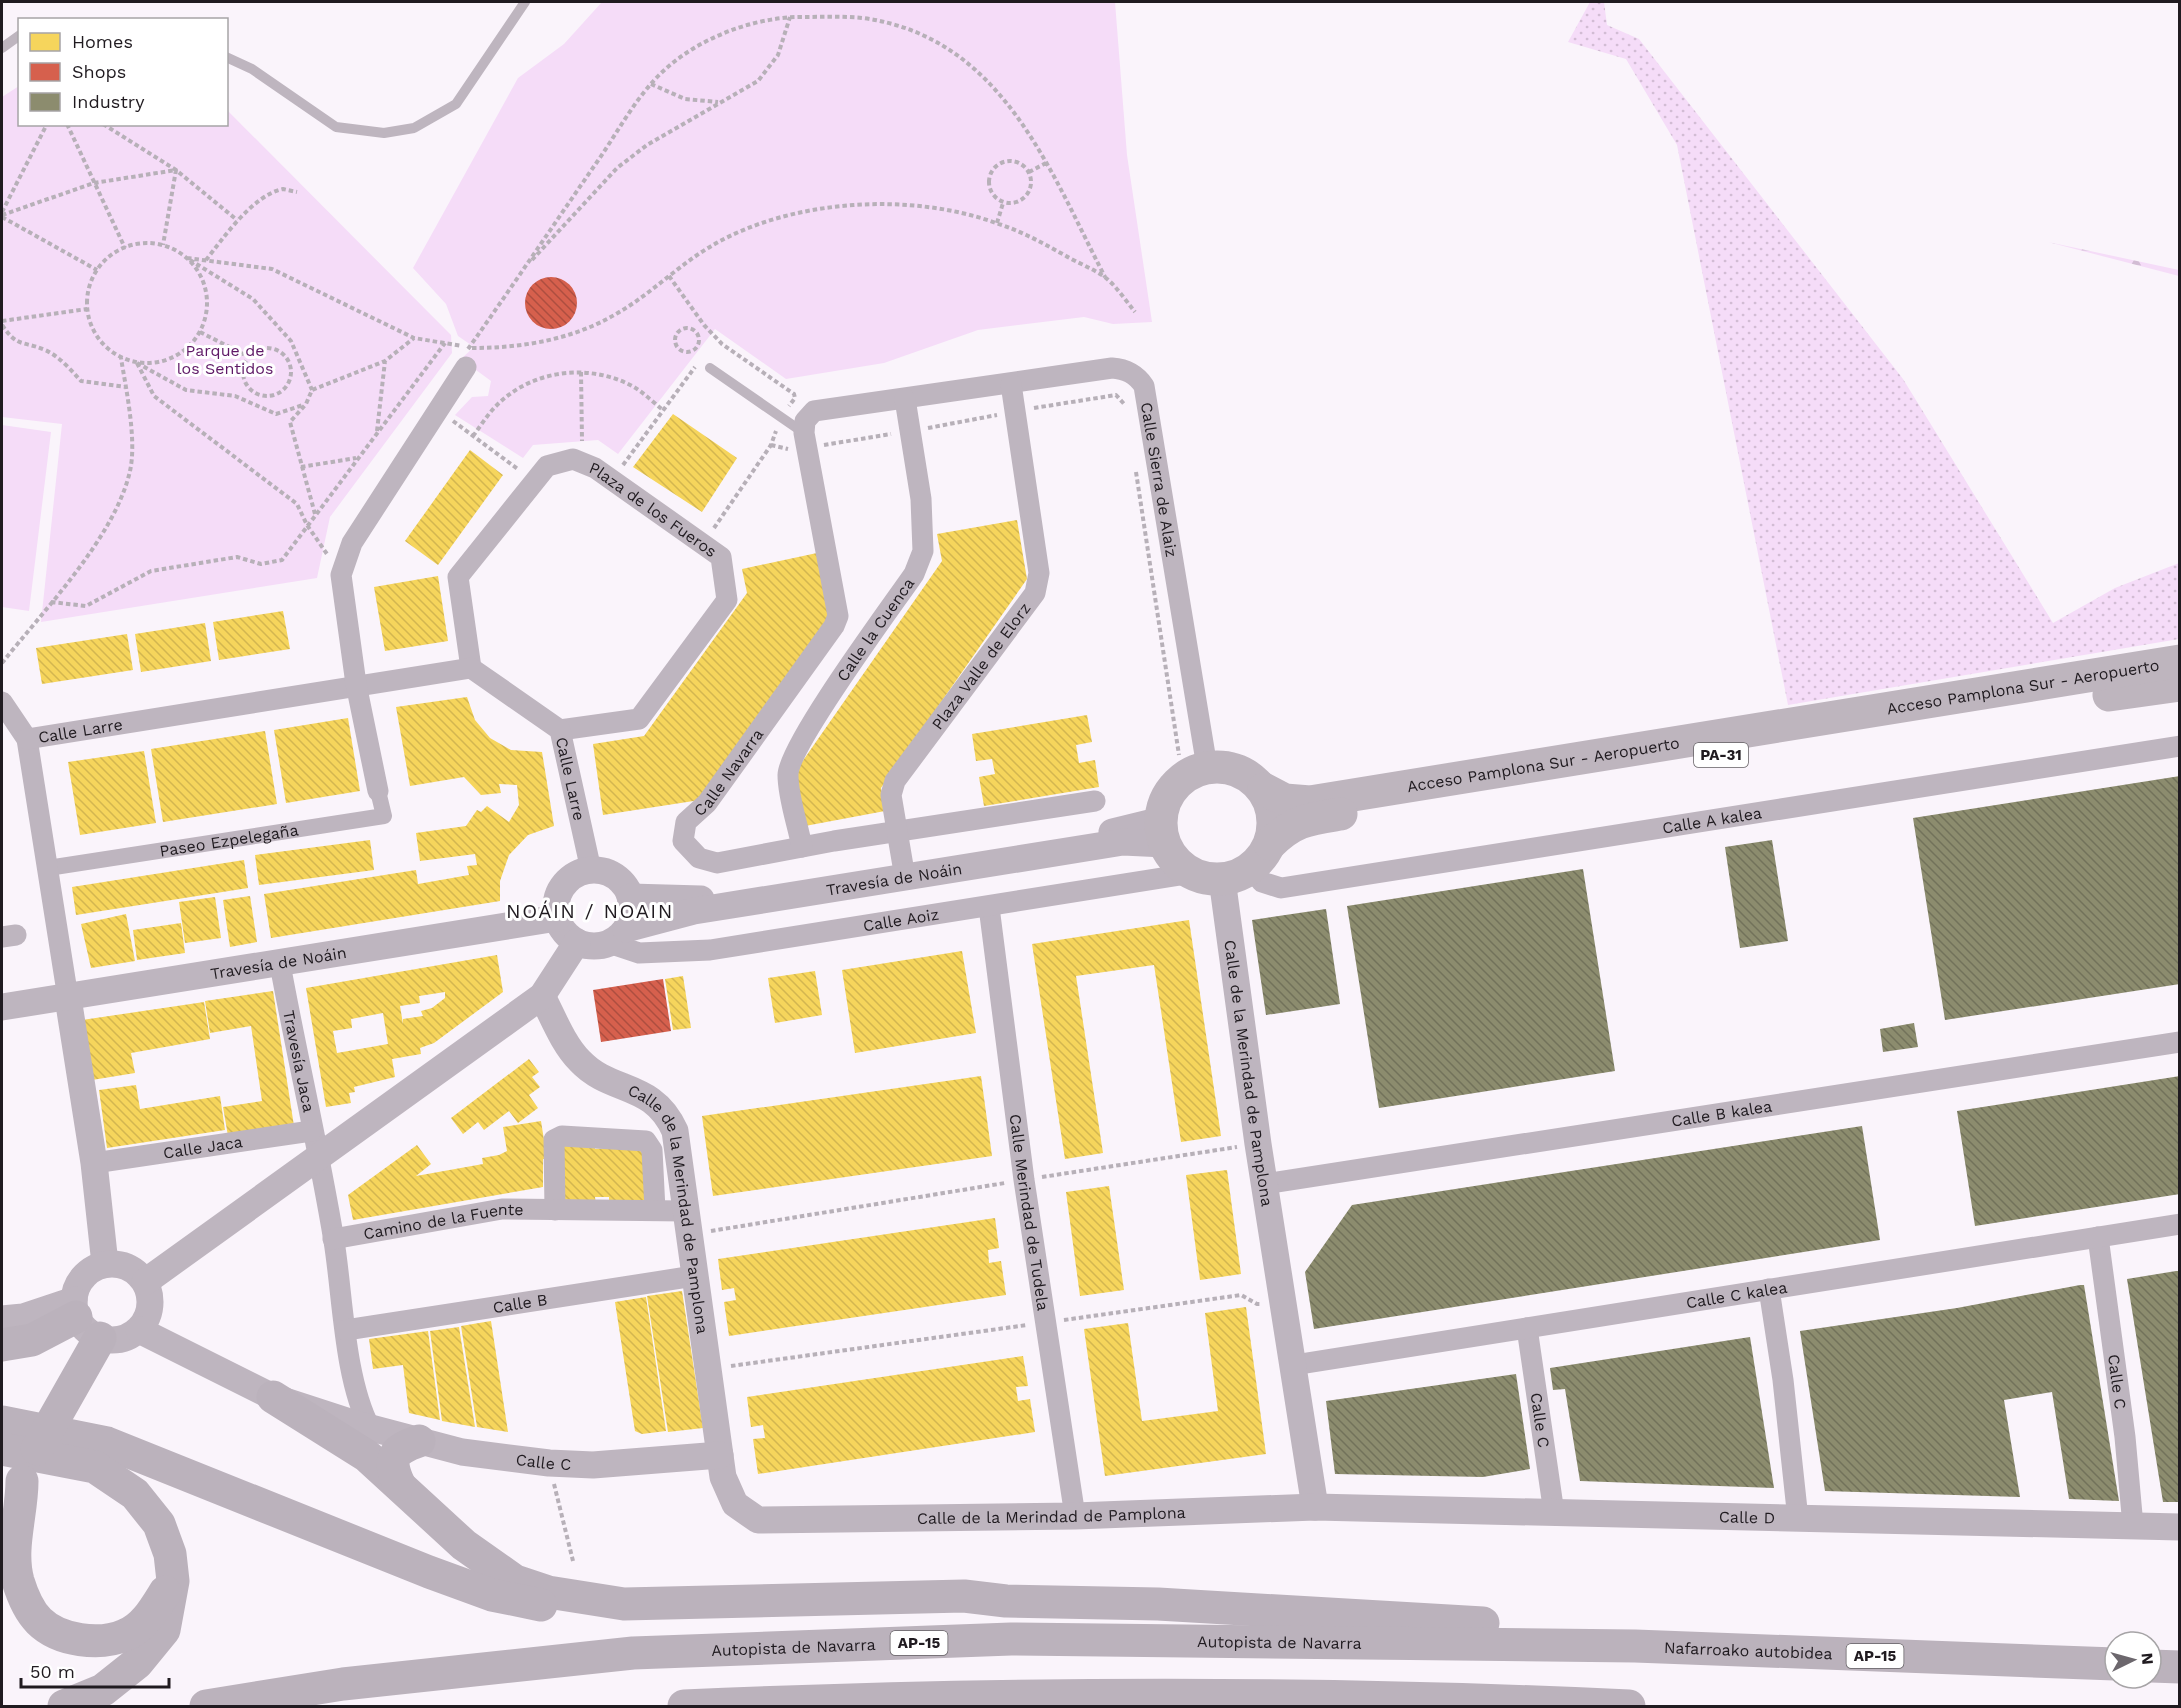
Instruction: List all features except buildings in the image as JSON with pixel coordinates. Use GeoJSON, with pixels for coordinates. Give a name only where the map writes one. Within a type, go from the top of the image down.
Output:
{"type":"FeatureCollection","features":[{"type":"Feature","properties":{"kind":"highway","name":"Acceso Pamplona Sur - Aeropuerto"},"geometry":{"type":"LineString","coordinates":[[1263,789],[1285,800],[1310,802],[2180,662]]}},
{"type":"Feature","properties":{"kind":"highway","name":"Acceso Pamplona Sur - Aeropuerto"},"geometry":{"type":"LineString","coordinates":[[1234,866],[1286,827],[1312,819],[2180,685]]}},
{"type":"Feature","properties":{"kind":"highway"},"geometry":{"type":"LineString","coordinates":[[1223,766],[1239,770],[1263,789],[1272,806],[1274,825],[1234,866],[1181,866],[1163,832],[1165,801],[1175,785],[1189,773],[1207,767],[1223,766]]}},
{"type":"Feature","properties":{"kind":"highway"},"geometry":{"type":"LineString","coordinates":[[2,1345],[32,1340],[75,1308]]}},
{"type":"Feature","properties":{"kind":"highway"},"geometry":{"type":"LineString","coordinates":[[2,1550],[9,1503],[22,1482],[42,1439],[100,1338]]}},
{"type":"Feature","properties":{"kind":"highway"},"geometry":{"type":"LineString","coordinates":[[273,1397],[367,1455],[464,1545],[515,1581],[548,1592],[624,1604],[964,1596],[1006,1601],[1080,1601],[1533,1626],[1635,1646]]}},
{"type":"Feature","properties":{"kind":"highway"},"geometry":{"type":"LineString","coordinates":[[5,1431],[101,1455],[314,1527],[492,1595],[548,1607],[621,1614],[685,1614],[953,1608],[1006,1601]]}},
{"type":"Feature","properties":{"kind":"highway"},"geometry":{"type":"LineString","coordinates":[[399,1484],[393,1471],[393,1459],[400,1449],[419,1441]]}},
{"type":"Feature","properties":{"kind":"highway"},"geometry":{"type":"LineString","coordinates":[[64,1707],[104,1690],[137,1663],[164,1630],[173,1581],[170,1554],[159,1524],[101,1455]]}},
{"type":"Feature","properties":{"kind":"highway"},"geometry":{"type":"LineString","coordinates":[[22,1482],[22,1508],[14,1559],[18,1582],[27,1604],[40,1622],[66,1637],[94,1640],[126,1635],[150,1616],[173,1581]]}},
{"type":"Feature","properties":{"kind":"highway","name":"Autopista de Navarra"},"geometry":{"type":"LineString","coordinates":[[206,1707],[343,1684],[633,1653],[1011,1639],[1635,1646]]}},
{"type":"Feature","properties":{"kind":"highway","name":"Nafarroako autobidea"},"geometry":{"type":"LineString","coordinates":[[1635,1646],[2103,1664]]}},
{"type":"Feature","properties":{"kind":"highway"},"geometry":{"type":"LineString","coordinates":[[2163,1665],[2180,1666]]}},
{"type":"Feature","properties":{"kind":"highway"},"geometry":{"type":"LineString","coordinates":[[684,1707],[873,1698],[1079,1695],[1485,1700],[1629,1707]]}},
{"type":"Feature","properties":{"kind":"highway"},"geometry":{"type":"LineString","coordinates":[[992,1707],[1079,1695]]}},
{"type":"Feature","properties":{"kind":"street"},"geometry":{"type":"LineString","coordinates":[[378,791],[356,684],[341,575],[352,543],[438,411],[468,358]]}},
{"type":"Feature","properties":{"kind":"street","name":"Calle Sierra de Alaiz"},"geometry":{"type":"LineString","coordinates":[[804,433],[805,422],[814,411],[1112,368],[1134,374],[1144,386],[1207,767]]}},
{"type":"Feature","properties":{"kind":"street","name":"Plaza Valle de Elorz"},"geometry":{"type":"LineString","coordinates":[[903,866],[891,795],[895,781],[1035,593],[1039,573],[1011,384]]}},
{"type":"Feature","properties":{"kind":"street","name":"Calle la Cuenca"},"geometry":{"type":"LineString","coordinates":[[802,847],[788,776],[790,764],[807,732],[914,574],[923,551],[921,499],[905,399]]}},
{"type":"Feature","properties":{"kind":"street","name":"Calle Navarra"},"geometry":{"type":"LineString","coordinates":[[804,433],[838,616],[834,626],[708,802],[686,822],[683,841],[699,858],[717,862],[1095,801]]}},
{"type":"Feature","properties":{"kind":"street","name":"Plaza de los Fueros"},"geometry":{"type":"LineString","coordinates":[[471,668],[458,577],[547,466],[573,459],[582,463],[612,480],[721,557],[727,600],[639,719],[560,730]]}},
{"type":"Feature","properties":{"kind":"street","name":"Calle Larre"},"geometry":{"type":"LineString","coordinates":[[68,998],[27,740],[356,684],[471,668],[560,730],[591,870]]}},
{"type":"Feature","properties":{"kind":"street"},"geometry":{"type":"LineString","coordinates":[[2,702],[27,740]]}},
{"type":"Feature","properties":{"kind":"street","name":"Calle A kalea"},"geometry":{"type":"LineString","coordinates":[[1234,866],[1262,882],[1281,888],[2180,746]]}},
{"type":"Feature","properties":{"kind":"street","name":"Paseo Ezpelegaña"},"geometry":{"type":"LineString","coordinates":[[48,868],[384,816],[378,791]]}},
{"type":"Feature","properties":{"kind":"street","name":"Travesía de Noáin"},"geometry":{"type":"LineString","coordinates":[[630,897],[693,900],[1122,831],[1163,832]]}},
{"type":"Feature","properties":{"kind":"street","name":"Travesía de Noáin"},"geometry":{"type":"LineString","coordinates":[[617,936],[694,911],[1123,842],[1163,832]]}},
{"type":"Feature","properties":{"kind":"street","name":"Calle Aoiz"},"geometry":{"type":"LineString","coordinates":[[617,936],[639,953],[710,950],[1234,866]]}},
{"type":"Feature","properties":{"kind":"street","name":"Calle de la Merindad de Pamplona"},"geometry":{"type":"LineString","coordinates":[[542,996],[579,1061],[594,1072],[651,1099],[667,1112],[675,1131],[694,1276],[710,1369],[723,1477],[735,1504],[749,1516],[767,1521],[1075,1516],[1315,1507],[1258,1144],[1234,866]]}},
{"type":"Feature","properties":{"kind":"street"},"geometry":{"type":"LineString","coordinates":[[591,870],[615,877],[630,897],[630,919],[617,936],[599,946],[577,942],[568,936],[558,918],[556,907],[563,886],[571,878],[591,870]]}},
{"type":"Feature","properties":{"kind":"street","name":"Calle Merindad de Tudela"},"geometry":{"type":"LineString","coordinates":[[988,907],[1024,1179],[1075,1516]]}},
{"type":"Feature","properties":{"kind":"street","name":"Travesía de Noáin"},"geometry":{"type":"LineString","coordinates":[[2,1007],[558,918]]}},
{"type":"Feature","properties":{"kind":"street"},"geometry":{"type":"LineString","coordinates":[[145,1282],[542,996],[577,942]]}},
{"type":"Feature","properties":{"kind":"street","name":"Travesía Jaca"},"geometry":{"type":"LineString","coordinates":[[280,964],[317,1159]]}},
{"type":"Feature","properties":{"kind":"street"},"geometry":{"type":"LineString","coordinates":[[68,998],[94,1163],[105,1264]]}},
{"type":"Feature","properties":{"kind":"street","name":"Calle B kalea"},"geometry":{"type":"LineString","coordinates":[[1265,1184],[2180,1042]]}},
{"type":"Feature","properties":{"kind":"street","name":"Calle Jaca"},"geometry":{"type":"LineString","coordinates":[[94,1163],[311,1131]]}},
{"type":"Feature","properties":{"kind":"street"},"geometry":{"type":"LineString","coordinates":[[555,1210],[554,1140],[562,1136],[646,1141],[652,1150],[655,1210]]}},
{"type":"Feature","properties":{"kind":"street"},"geometry":{"type":"LineString","coordinates":[[317,1159],[333,1239],[359,1400],[370,1428]]}},
{"type":"Feature","properties":{"kind":"street","name":"Camino de la Fuente"},"geometry":{"type":"LineString","coordinates":[[333,1239],[478,1212],[655,1210],[687,1223]]}},
{"type":"Feature","properties":{"kind":"street","name":"Calle C kalea"},"geometry":{"type":"LineString","coordinates":[[1294,1365],[2180,1224]]}},
{"type":"Feature","properties":{"kind":"street","name":"Calle C"},"geometry":{"type":"LineString","coordinates":[[2098,1237],[2125,1437],[2133,1526]]}},
{"type":"Feature","properties":{"kind":"street"},"geometry":{"type":"LineString","coordinates":[[105,1264],[128,1267],[145,1282],[150,1307],[139,1330],[120,1339],[100,1338],[82,1326],[75,1308],[83,1276],[105,1264]]}},
{"type":"Feature","properties":{"kind":"street","name":"Calle B"},"geometry":{"type":"LineString","coordinates":[[346,1330],[694,1276]]}},
{"type":"Feature","properties":{"kind":"street"},"geometry":{"type":"LineString","coordinates":[[1769,1289],[1783,1380],[1798,1519]]}},
{"type":"Feature","properties":{"kind":"street"},"geometry":{"type":"LineString","coordinates":[[2,1319],[75,1308]]}},
{"type":"Feature","properties":{"kind":"street","name":"Calle C"},"geometry":{"type":"LineString","coordinates":[[1527,1328],[1554,1513]]}},
{"type":"Feature","properties":{"kind":"street","name":"Calle C"},"geometry":{"type":"LineString","coordinates":[[139,1330],[273,1397],[370,1428],[462,1452],[549,1463],[593,1465],[720,1455]]}},
{"type":"Feature","properties":{"kind":"street","name":"Calle D"},"geometry":{"type":"LineString","coordinates":[[1315,1507],[2180,1527]]}},
{"type":"Feature","properties":{"kind":"lane"},"geometry":{"type":"LineString","coordinates":[[228,58],[252,69],[336,127],[384,133],[414,128],[456,104],[525,2]]}},
{"type":"Feature","properties":{"kind":"lane"},"geometry":{"type":"LineString","coordinates":[[2,48],[18,36]]}},
{"type":"Feature","properties":{"kind":"lane"},"geometry":{"type":"LineString","coordinates":[[710,368],[804,433]]}},
{"type":"Feature","properties":{"kind":"path"},"geometry":{"type":"LineString","coordinates":[[522,272],[617,168],[647,145],[740,93],[768,71],[778,55],[790,17]]}},
{"type":"Feature","properties":{"kind":"path"},"geometry":{"type":"LineString","coordinates":[[468,358],[522,272],[651,84],[686,55],[724,33],[751,23],[790,17],[864,19],[894,25],[949,49],[995,86],[1014,110],[1046,163],[1106,278],[1135,312]]}},
{"type":"Feature","properties":{"kind":"path"},"geometry":{"type":"LineString","coordinates":[[651,84],[685,99],[722,102]]}},
{"type":"Feature","properties":{"kind":"path"},"geometry":{"type":"LineString","coordinates":[[2,215],[46,126]]}},
{"type":"Feature","properties":{"kind":"path"},"geometry":{"type":"LineString","coordinates":[[68,126],[126,248]]}},
{"type":"Feature","properties":{"kind":"path"},"geometry":{"type":"LineString","coordinates":[[106,126],[176,170],[237,220]]}},
{"type":"Feature","properties":{"kind":"path"},"geometry":{"type":"LineString","coordinates":[[1012,161],[1023,165],[1029,172],[1032,184],[1028,195],[1014,204],[1003,202],[994,196],[989,186],[993,170],[1001,163],[1012,161]]}},
{"type":"Feature","properties":{"kind":"path"},"geometry":{"type":"LineString","coordinates":[[1029,172],[1046,163]]}},
{"type":"Feature","properties":{"kind":"path"},"geometry":{"type":"LineString","coordinates":[[2,215],[94,183],[176,170]]}},
{"type":"Feature","properties":{"kind":"path"},"geometry":{"type":"LineString","coordinates":[[162,245],[176,170]]}},
{"type":"Feature","properties":{"kind":"path"},"geometry":{"type":"LineString","coordinates":[[206,260],[237,220],[276,190],[297,192]]}},
{"type":"Feature","properties":{"kind":"path"},"geometry":{"type":"LineString","coordinates":[[997,223],[1003,202]]}},
{"type":"Feature","properties":{"kind":"path"},"geometry":{"type":"LineString","coordinates":[[187,258],[272,269],[414,338],[445,343],[468,358],[541,342],[598,323],[621,311],[714,245],[744,231],[785,217],[826,209],[881,204],[958,212],[997,223],[1031,237],[1106,278]]}},
{"type":"Feature","properties":{"kind":"path"},"geometry":{"type":"LineString","coordinates":[[2,215],[97,270]]}},
{"type":"Feature","properties":{"kind":"path"},"geometry":{"type":"LineString","coordinates":[[306,404],[276,414],[235,396],[186,390],[137,363],[121,358],[104,346],[93,329],[87,309],[88,288],[97,270],[111,255],[126,248],[149,243],[162,245],[187,258],[253,299],[291,341],[312,390]]}},
{"type":"Feature","properties":{"kind":"path"},"geometry":{"type":"LineString","coordinates":[[137,363],[155,363],[173,358],[188,347],[200,332],[206,313],[207,293],[200,274],[187,258]]}},
{"type":"Feature","properties":{"kind":"path"},"geometry":{"type":"LineString","coordinates":[[87,309],[2,323],[13,340],[47,351],[81,381],[126,387]]}},
{"type":"Feature","properties":{"kind":"path"},"geometry":{"type":"LineString","coordinates":[[697,333],[704,325]]}},
{"type":"Feature","properties":{"kind":"path"},"geometry":{"type":"LineString","coordinates":[[688,328],[697,333],[699,341],[696,349],[687,353],[678,349],[675,340],[679,331],[688,328]]}},
{"type":"Feature","properties":{"kind":"path"},"geometry":{"type":"LineString","coordinates":[[200,332],[247,356]]}},
{"type":"Feature","properties":{"kind":"path"},"geometry":{"type":"LineString","coordinates":[[315,514],[290,422],[306,404],[312,390],[385,361],[414,338]]}},
{"type":"Feature","properties":{"kind":"path"},"geometry":{"type":"LineString","coordinates":[[51,602],[86,606],[151,571],[237,557],[261,564],[282,560],[445,343]]}},
{"type":"Feature","properties":{"kind":"path"},"geometry":{"type":"LineString","coordinates":[[261,348],[276,349],[283,353],[291,366],[292,374],[285,388],[272,396],[255,393],[244,381],[243,372],[247,356],[261,348]]}},
{"type":"Feature","properties":{"kind":"path"},"geometry":{"type":"LineString","coordinates":[[2,663],[109,524],[130,470],[130,416],[121,358]]}},
{"type":"Feature","properties":{"kind":"path"},"geometry":{"type":"LineString","coordinates":[[612,480],[700,360],[710,368]]}},
{"type":"Feature","properties":{"kind":"path"},"geometry":{"type":"LineString","coordinates":[[377,432],[385,361]]}},
{"type":"Feature","properties":{"kind":"path"},"geometry":{"type":"LineString","coordinates":[[137,363],[154,396],[297,504],[307,525],[341,575]]}},
{"type":"Feature","properties":{"kind":"path"},"geometry":{"type":"LineString","coordinates":[[473,436],[495,407],[518,388],[547,375],[581,372],[606,377],[634,387],[663,410]]}},
{"type":"Feature","properties":{"kind":"path"},"geometry":{"type":"LineString","coordinates":[[581,372],[582,463]]}},
{"type":"Feature","properties":{"kind":"path"},"geometry":{"type":"LineString","coordinates":[[438,411],[535,481]]}},
{"type":"Feature","properties":{"kind":"path"},"geometry":{"type":"LineString","coordinates":[[301,467],[357,458]]}},
{"type":"Feature","properties":{"kind":"path"},"geometry":{"type":"LineString","coordinates":[[687,1223],[1024,1179],[1258,1144]]}},
{"type":"Feature","properties":{"kind":"path"},"geometry":{"type":"LineString","coordinates":[[710,1369],[1242,1295],[1257,1304],[1283,1301]]}},
{"type":"Feature","properties":{"kind":"path"},"geometry":{"type":"LineString","coordinates":[[549,1463],[573,1561]]}},
{"type":"Feature","properties":{"kind":"green space"},"geometry":{"type":"Polygon","coordinates":[[[602,2],[1115,2],[1127,155],[1152,322],[1113,324],[1084,317],[978,330],[884,363],[786,379],[715,329],[618,454],[598,440],[533,445],[523,458],[455,415],[472,397],[488,396],[491,381],[461,359],[474,347],[458,336],[446,304],[413,268],[518,78],[564,44],[602,2]]]}},
{"type":"Feature","properties":{"kind":"green space"},"geometry":{"type":"Polygon","coordinates":[[[1590,2],[1604,2],[1607,25],[1639,39],[1903,379],[2053,623],[2115,588],[2179,563],[2179,639],[1788,705],[1677,145],[1626,59],[1568,42],[1590,2]]]}},
{"type":"Feature","properties":{"kind":"green space","name":"Parque de los Sentidos"},"geometry":{"type":"Polygon","coordinates":[[[18,87],[18,126],[228,126],[228,111],[451,335],[452,353],[330,517],[317,578],[41,622],[62,424],[2,417],[2,97],[18,87]]]}},
{"type":"Feature","properties":{"kind":"green space"},"geometry":{"type":"Polygon","coordinates":[[[2048,242],[2179,270],[2179,276],[2048,242]]]}},
{"type":"Feature","properties":{"kind":"green space"},"geometry":{"type":"Polygon","coordinates":[[[2,425],[51,432],[29,611],[2,607],[2,425]]]}},
{"type":"Feature","properties":{"kind":"district","name":"NOÁIN / NOAIN"},"geometry":{"type":"Point","coordinates":[590,911]}}]}
